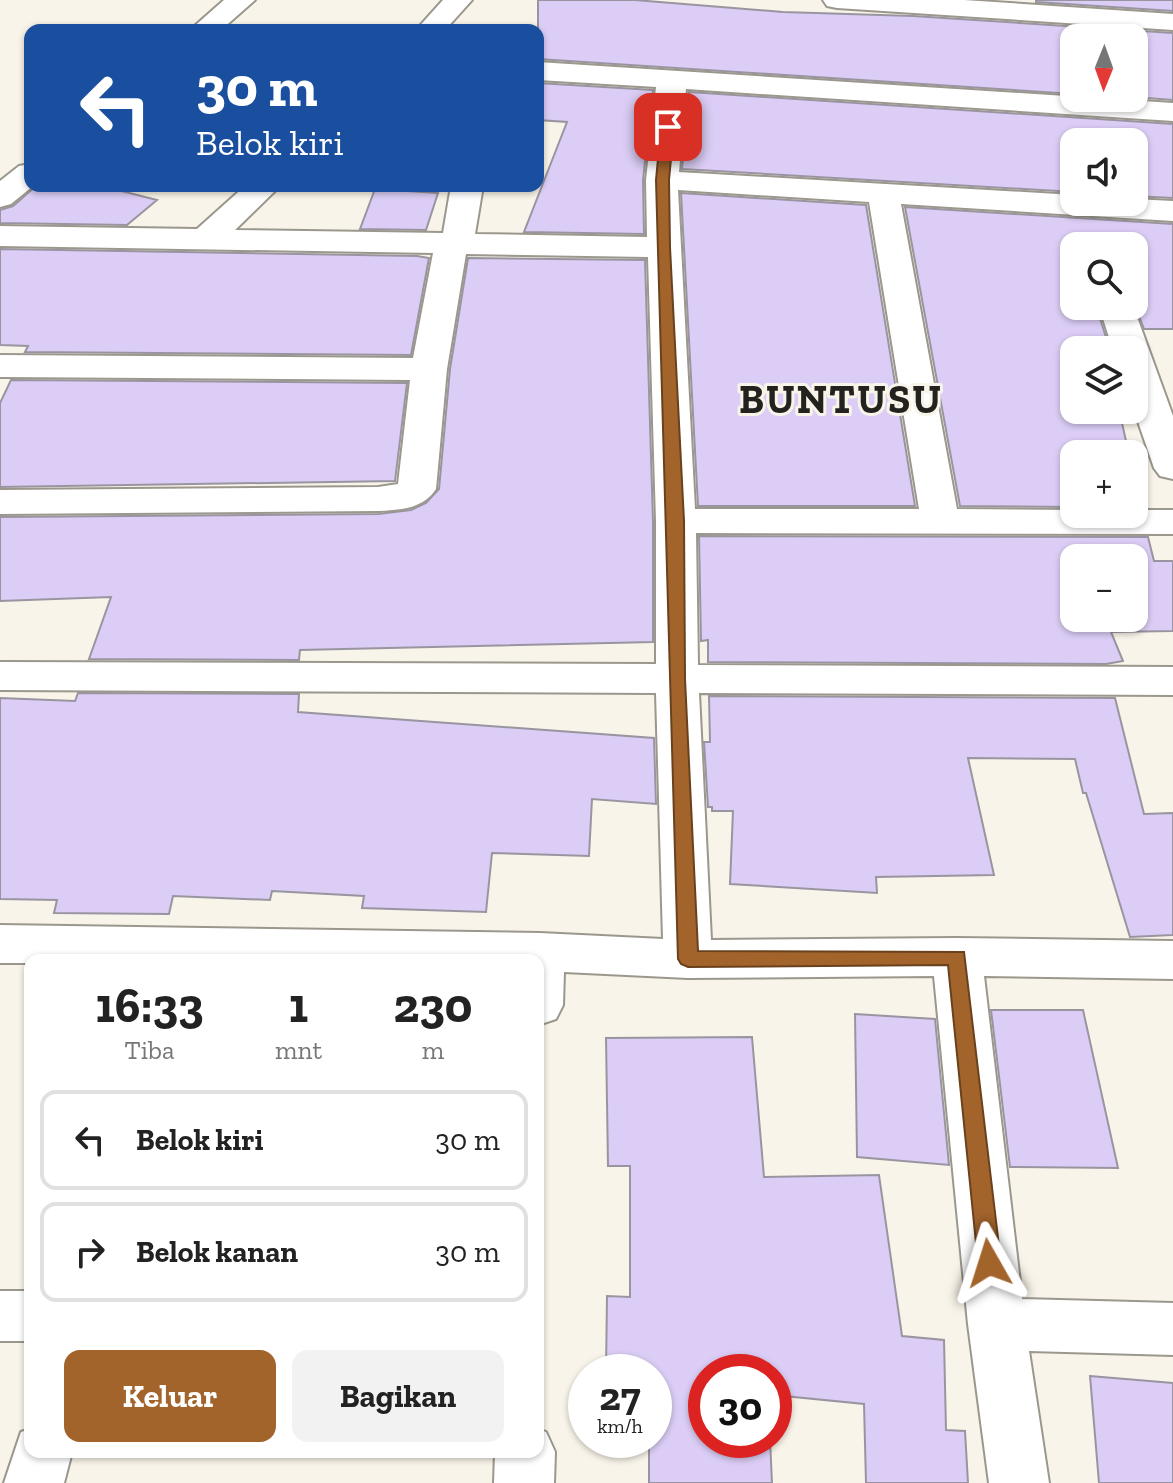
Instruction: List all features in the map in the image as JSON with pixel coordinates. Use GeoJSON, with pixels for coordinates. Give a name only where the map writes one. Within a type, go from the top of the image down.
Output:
{"type":"FeatureCollection","features":[{"type":"Feature","properties":{"kind":"street"},"geometry":{"type":"LineString","coordinates":[[211,24],[241,0]]}},
{"type":"Feature","properties":{"kind":"street"},"geometry":{"type":"LineString","coordinates":[[436,24],[458,0]]}},
{"type":"Feature","properties":{"kind":"street"},"geometry":{"type":"LineString","coordinates":[[837,0],[1173,22]]}},
{"type":"Feature","properties":{"kind":"street"},"geometry":{"type":"LineString","coordinates":[[544,71],[1173,112]]}},
{"type":"Feature","properties":{"kind":"street"},"geometry":{"type":"LineString","coordinates":[[672,79],[662,180],[676,521],[677,679],[688,959]]}},
{"type":"Feature","properties":{"kind":"street"},"geometry":{"type":"LineString","coordinates":[[0,197],[24,178]]}},
{"type":"Feature","properties":{"kind":"street"},"geometry":{"type":"LineString","coordinates":[[662,180],[883,193],[1085,220],[1173,211]]}},
{"type":"Feature","properties":{"kind":"street"},"geometry":{"type":"LineString","coordinates":[[204,241],[257,192]]}},
{"type":"Feature","properties":{"kind":"street"},"geometry":{"type":"LineString","coordinates":[[0,502],[401,498],[417,489],[429,369],[466,192]]}},
{"type":"Feature","properties":{"kind":"street"},"geometry":{"type":"LineString","coordinates":[[883,193],[940,521]]}},
{"type":"Feature","properties":{"kind":"street"},"geometry":{"type":"LineString","coordinates":[[0,236],[664,247]]}},
{"type":"Feature","properties":{"kind":"street"},"geometry":{"type":"LineString","coordinates":[[0,366],[429,369]]}},
{"type":"Feature","properties":{"kind":"street"},"geometry":{"type":"LineString","coordinates":[[1148,397],[1173,468]]}},
{"type":"Feature","properties":{"kind":"street"},"geometry":{"type":"LineString","coordinates":[[676,521],[1173,522]]}},
{"type":"Feature","properties":{"kind":"street"},"geometry":{"type":"LineString","coordinates":[[0,676],[1173,681]]}},
{"type":"Feature","properties":{"kind":"street"},"geometry":{"type":"LineString","coordinates":[[0,944],[540,952],[688,959],[957,957],[1173,960]]}},
{"type":"Feature","properties":{"kind":"street"},"geometry":{"type":"LineString","coordinates":[[957,957],[996,1324],[1019,1483]]}},
{"type":"Feature","properties":{"kind":"street"},"geometry":{"type":"LineString","coordinates":[[0,1316],[24,1316]]}},
{"type":"Feature","properties":{"kind":"street"},"geometry":{"type":"LineString","coordinates":[[996,1324],[1173,1329]]}},
{"type":"Feature","properties":{"kind":"street"},"geometry":{"type":"LineString","coordinates":[[34,1483],[40,1458]]}},
{"type":"Feature","properties":{"kind":"street"},"geometry":{"type":"LineString","coordinates":[[524,1483],[525,1458]]}},
{"type":"Feature","properties":{"kind":"building"},"geometry":{"type":"Polygon","coordinates":[[[538,0],[635,0],[783,12],[1060,26],[1060,93],[544,59],[544,24],[538,24],[538,0]]]}},
{"type":"Feature","properties":{"kind":"building"},"geometry":{"type":"Polygon","coordinates":[[[1173,0],[1173,11],[1036,2],[1173,0]]]}},
{"type":"Feature","properties":{"kind":"building"},"geometry":{"type":"Polygon","coordinates":[[[1148,31],[1173,33],[1173,100],[1148,98],[1148,31]]]}},
{"type":"Feature","properties":{"kind":"building"},"geometry":{"type":"Polygon","coordinates":[[[544,83],[653,90],[643,180],[644,234],[524,232],[540,192],[544,192],[544,181],[567,122],[544,120],[544,83]]]}},
{"type":"Feature","properties":{"kind":"building"},"geometry":{"type":"Polygon","coordinates":[[[689,92],[1173,124],[1173,198],[1148,197],[1148,128],[1060,128],[1060,191],[682,169],[689,92]]]}},
{"type":"Feature","properties":{"kind":"building"},"geometry":{"type":"Polygon","coordinates":[[[29,192],[126,192],[157,200],[127,225],[0,223],[0,210],[13,206],[29,192]]]}},
{"type":"Feature","properties":{"kind":"building"},"geometry":{"type":"Polygon","coordinates":[[[374,192],[438,193],[426,230],[360,229],[374,192]]]}},
{"type":"Feature","properties":{"kind":"building"},"geometry":{"type":"Polygon","coordinates":[[[681,193],[866,205],[915,506],[698,506],[681,193]]]}},
{"type":"Feature","properties":{"kind":"building"},"geometry":{"type":"Polygon","coordinates":[[[905,207],[1173,224],[1173,329],[1144,329],[1141,320],[1148,320],[1148,232],[1060,232],[1060,320],[1100,320],[1106,336],[1060,336],[1060,424],[1122,424],[1126,440],[1060,440],[1060,507],[960,506],[905,207]]]}},
{"type":"Feature","properties":{"kind":"building"},"geometry":{"type":"Polygon","coordinates":[[[0,249],[429,258],[411,355],[25,352],[28,346],[0,345],[0,249]]]}},
{"type":"Feature","properties":{"kind":"building"},"geometry":{"type":"Polygon","coordinates":[[[468,258],[645,260],[653,521],[653,642],[300,650],[299,660],[89,659],[111,597],[0,601],[0,517],[378,514],[411,510],[426,503],[439,489],[450,369],[468,258]]]}},
{"type":"Feature","properties":{"kind":"building"},"geometry":{"type":"Polygon","coordinates":[[[11,380],[407,383],[395,481],[0,487],[0,403],[11,380]]]}},
{"type":"Feature","properties":{"kind":"building"},"geometry":{"type":"Polygon","coordinates":[[[699,536],[1148,537],[1154,561],[1173,561],[1173,631],[1148,631],[1148,544],[1060,544],[1060,632],[1111,632],[1123,661],[1106,664],[708,662],[708,640],[701,641],[699,536]]]}},
{"type":"Feature","properties":{"kind":"building"},"geometry":{"type":"Polygon","coordinates":[[[78,693],[299,694],[298,712],[654,738],[656,804],[592,799],[589,856],[492,853],[486,912],[362,908],[364,896],[272,891],[270,900],[173,896],[169,914],[54,913],[57,900],[0,899],[0,698],[75,701],[78,693]]]}},
{"type":"Feature","properties":{"kind":"building"},"geometry":{"type":"Polygon","coordinates":[[[709,696],[1115,698],[1144,814],[1173,813],[1173,935],[1130,937],[1075,759],[968,758],[994,875],[876,877],[877,893],[730,884],[733,811],[712,811],[712,807],[708,807],[704,742],[710,742],[709,696]]]}},
{"type":"Feature","properties":{"kind":"building"},"geometry":{"type":"Polygon","coordinates":[[[991,1010],[1083,1010],[1118,1168],[1010,1167],[991,1010]]]}},
{"type":"Feature","properties":{"kind":"building"},"geometry":{"type":"Polygon","coordinates":[[[855,1014],[935,1019],[949,1165],[857,1157],[855,1014]]]}},
{"type":"Feature","properties":{"kind":"building"},"geometry":{"type":"Polygon","coordinates":[[[752,1037],[764,1177],[879,1175],[902,1336],[944,1340],[946,1430],[965,1431],[968,1483],[866,1483],[864,1404],[792,1397],[792,1354],[688,1354],[688,1458],[771,1458],[772,1483],[649,1483],[649,1458],[672,1458],[672,1354],[606,1354],[607,1296],[630,1297],[630,1166],[608,1166],[606,1038],[752,1037]]]}},
{"type":"Feature","properties":{"kind":"building"},"geometry":{"type":"Polygon","coordinates":[[[1090,1376],[1173,1383],[1173,1483],[1099,1483],[1090,1376]]]}},
{"type":"Feature","properties":{"kind":"district","name":"BUNTUSU"},"geometry":{"type":"Point","coordinates":[841,399]}},
{"type":"Feature","properties":{"kind":"route"},"geometry":{"type":"LineString","coordinates":[[668,127],[662,180],[676,521],[677,679],[688,959],[957,957],[989,1263]]}}]}
